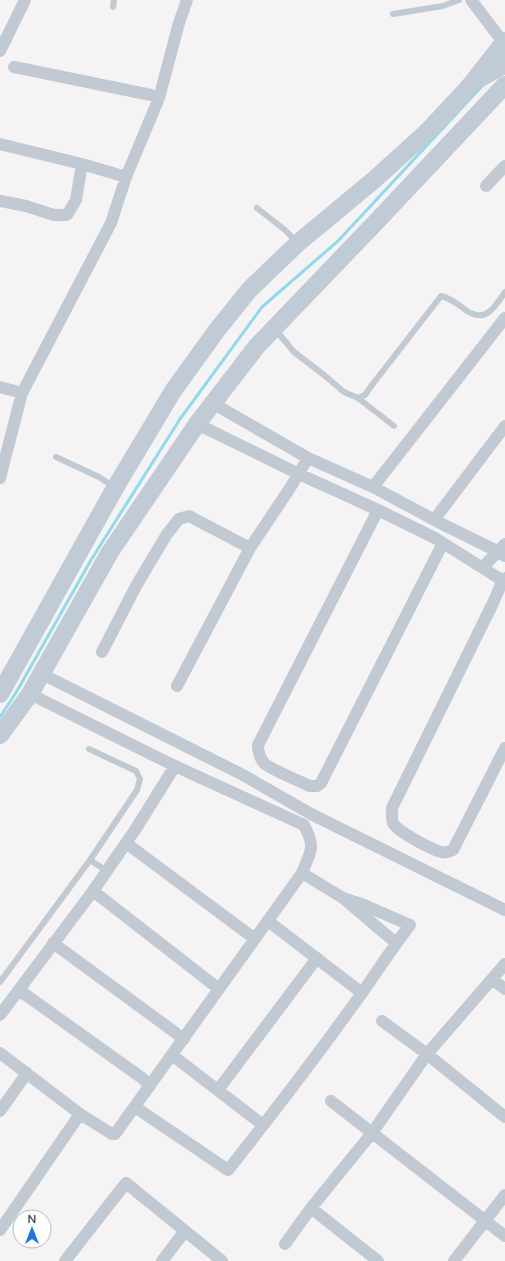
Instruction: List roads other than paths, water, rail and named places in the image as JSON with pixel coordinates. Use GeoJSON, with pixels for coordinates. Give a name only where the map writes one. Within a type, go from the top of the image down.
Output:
{"type":"FeatureCollection","features":[{"type":"Feature","properties":{"kind":"street"},"geometry":{"type":"LineString","coordinates":[[0,51],[25,0]]}},
{"type":"Feature","properties":{"kind":"street"},"geometry":{"type":"LineString","coordinates":[[0,478],[22,393],[111,223],[126,177],[159,98],[179,23],[187,0]]}},
{"type":"Feature","properties":{"kind":"street"},"geometry":{"type":"LineString","coordinates":[[0,694],[115,488],[173,390],[217,330],[250,290],[298,243],[375,179],[422,137],[468,88],[504,42],[471,0]]}},
{"type":"Feature","properties":{"kind":"street"},"geometry":{"type":"LineString","coordinates":[[468,88],[485,75],[505,66]]}},
{"type":"Feature","properties":{"kind":"street"},"geometry":{"type":"LineString","coordinates":[[14,67],[151,95],[159,98]]}},
{"type":"Feature","properties":{"kind":"street"},"geometry":{"type":"LineString","coordinates":[[0,735],[30,694],[110,552],[197,424],[214,404],[257,346],[505,85]]}},
{"type":"Feature","properties":{"kind":"street"},"geometry":{"type":"LineString","coordinates":[[0,144],[82,164],[126,177]]}},
{"type":"Feature","properties":{"kind":"street"},"geometry":{"type":"LineString","coordinates":[[0,201],[26,206],[54,215],[67,215],[76,200],[82,164]]}},
{"type":"Feature","properties":{"kind":"street"},"geometry":{"type":"LineString","coordinates":[[486,186],[505,166]]}},
{"type":"Feature","properties":{"kind":"street"},"geometry":{"type":"LineString","coordinates":[[373,488],[505,318]]}},
{"type":"Feature","properties":{"kind":"street"},"geometry":{"type":"LineString","coordinates":[[0,387],[22,393]]}},
{"type":"Feature","properties":{"kind":"street"},"geometry":{"type":"LineString","coordinates":[[214,404],[308,458],[373,488],[438,522],[503,551],[483,567]]}},
{"type":"Feature","properties":{"kind":"street"},"geometry":{"type":"LineString","coordinates":[[197,424],[299,474],[378,510],[439,541],[504,580],[392,808],[393,822],[396,827],[439,851],[446,852],[453,850],[505,748]]}},
{"type":"Feature","properties":{"kind":"street"},"geometry":{"type":"LineString","coordinates":[[378,510],[258,745],[263,762],[272,768],[310,786],[317,786],[321,783],[439,541],[438,522],[505,426]]}},
{"type":"Feature","properties":{"kind":"street"},"geometry":{"type":"LineString","coordinates":[[177,686],[250,548],[308,458]]}},
{"type":"Feature","properties":{"kind":"street"},"geometry":{"type":"LineString","coordinates":[[102,652],[136,586],[167,534],[179,519],[189,516],[250,548]]}},
{"type":"Feature","properties":{"kind":"street"},"geometry":{"type":"LineString","coordinates":[[42,674],[243,775],[311,814],[505,910]]}},
{"type":"Feature","properties":{"kind":"street"},"geometry":{"type":"LineString","coordinates":[[0,1052],[80,1114],[114,1134],[184,1039],[302,873],[312,849],[310,837],[304,825],[175,766],[30,694]]}},
{"type":"Feature","properties":{"kind":"street"},"geometry":{"type":"LineString","coordinates":[[0,1015],[93,891],[126,843],[175,766]]}},
{"type":"Feature","properties":{"kind":"street"},"geometry":{"type":"LineString","coordinates":[[126,843],[254,939]]}},
{"type":"Feature","properties":{"kind":"street"},"geometry":{"type":"LineString","coordinates":[[302,873],[343,898],[396,943]]}},
{"type":"Feature","properties":{"kind":"street"},"geometry":{"type":"LineString","coordinates":[[93,891],[219,989]]}},
{"type":"Feature","properties":{"kind":"street"},"geometry":{"type":"LineString","coordinates":[[135,1107],[228,1170],[362,993],[396,943],[413,922],[343,898]]}},
{"type":"Feature","properties":{"kind":"street"},"geometry":{"type":"LineString","coordinates":[[268,920],[362,993]]}},
{"type":"Feature","properties":{"kind":"street"},"geometry":{"type":"LineString","coordinates":[[53,943],[184,1039]]}},
{"type":"Feature","properties":{"kind":"street"},"geometry":{"type":"LineString","coordinates":[[218,1090],[317,958]]}},
{"type":"Feature","properties":{"kind":"street"},"geometry":{"type":"LineString","coordinates":[[285,1244],[311,1208],[372,1133],[427,1054],[505,964]]}},
{"type":"Feature","properties":{"kind":"street"},"geometry":{"type":"LineString","coordinates":[[492,979],[505,989]]}},
{"type":"Feature","properties":{"kind":"street"},"geometry":{"type":"LineString","coordinates":[[19,990],[142,1078],[150,1086]]}},
{"type":"Feature","properties":{"kind":"street"},"geometry":{"type":"LineString","coordinates":[[382,1021],[427,1054],[505,1117]]}},
{"type":"Feature","properties":{"kind":"street"},"geometry":{"type":"LineString","coordinates":[[172,1055],[263,1125]]}},
{"type":"Feature","properties":{"kind":"street"},"geometry":{"type":"LineString","coordinates":[[0,1111],[27,1073]]}},
{"type":"Feature","properties":{"kind":"street"},"geometry":{"type":"LineString","coordinates":[[332,1101],[505,1236]]}},
{"type":"Feature","properties":{"kind":"street"},"geometry":{"type":"LineString","coordinates":[[0,1230],[80,1114]]}},
{"type":"Feature","properties":{"kind":"street"},"geometry":{"type":"LineString","coordinates":[[65,1261],[126,1183],[222,1261]]}},
{"type":"Feature","properties":{"kind":"street"},"geometry":{"type":"LineString","coordinates":[[454,1261],[505,1196]]}},
{"type":"Feature","properties":{"kind":"street"},"geometry":{"type":"LineString","coordinates":[[311,1208],[378,1261]]}},
{"type":"Feature","properties":{"kind":"street"},"geometry":{"type":"LineString","coordinates":[[162,1261],[185,1231]]}},
{"type":"Feature","properties":{"kind":"lane"},"geometry":{"type":"LineString","coordinates":[[113,7],[114,0]]}},
{"type":"Feature","properties":{"kind":"lane"},"geometry":{"type":"LineString","coordinates":[[393,14],[443,6],[459,0]]}},
{"type":"Feature","properties":{"kind":"lane"},"geometry":{"type":"LineString","coordinates":[[257,208],[285,230],[298,243]]}},
{"type":"Feature","properties":{"kind":"lane"},"geometry":{"type":"LineString","coordinates":[[358,398],[365,395],[441,296],[452,300],[468,312],[477,316],[483,316],[496,306],[505,292]]}},
{"type":"Feature","properties":{"kind":"lane"},"geometry":{"type":"LineString","coordinates":[[274,328],[294,352],[344,392],[358,398],[394,426]]}},
{"type":"Feature","properties":{"kind":"lane"},"geometry":{"type":"LineString","coordinates":[[56,457],[99,476],[115,488]]}},
{"type":"Feature","properties":{"kind":"lane"},"geometry":{"type":"LineString","coordinates":[[0,982],[90,860],[137,790],[140,779],[136,771],[89,749]]}},
{"type":"Feature","properties":{"kind":"lane"},"geometry":{"type":"LineString","coordinates":[[90,860],[107,871]]}},
{"type":"Feature","properties":{"kind":"waterway"},"geometry":{"type":"LineString","coordinates":[[0,717],[17,691],[91,560],[180,419],[262,307],[338,241],[483,85]]}}]}
